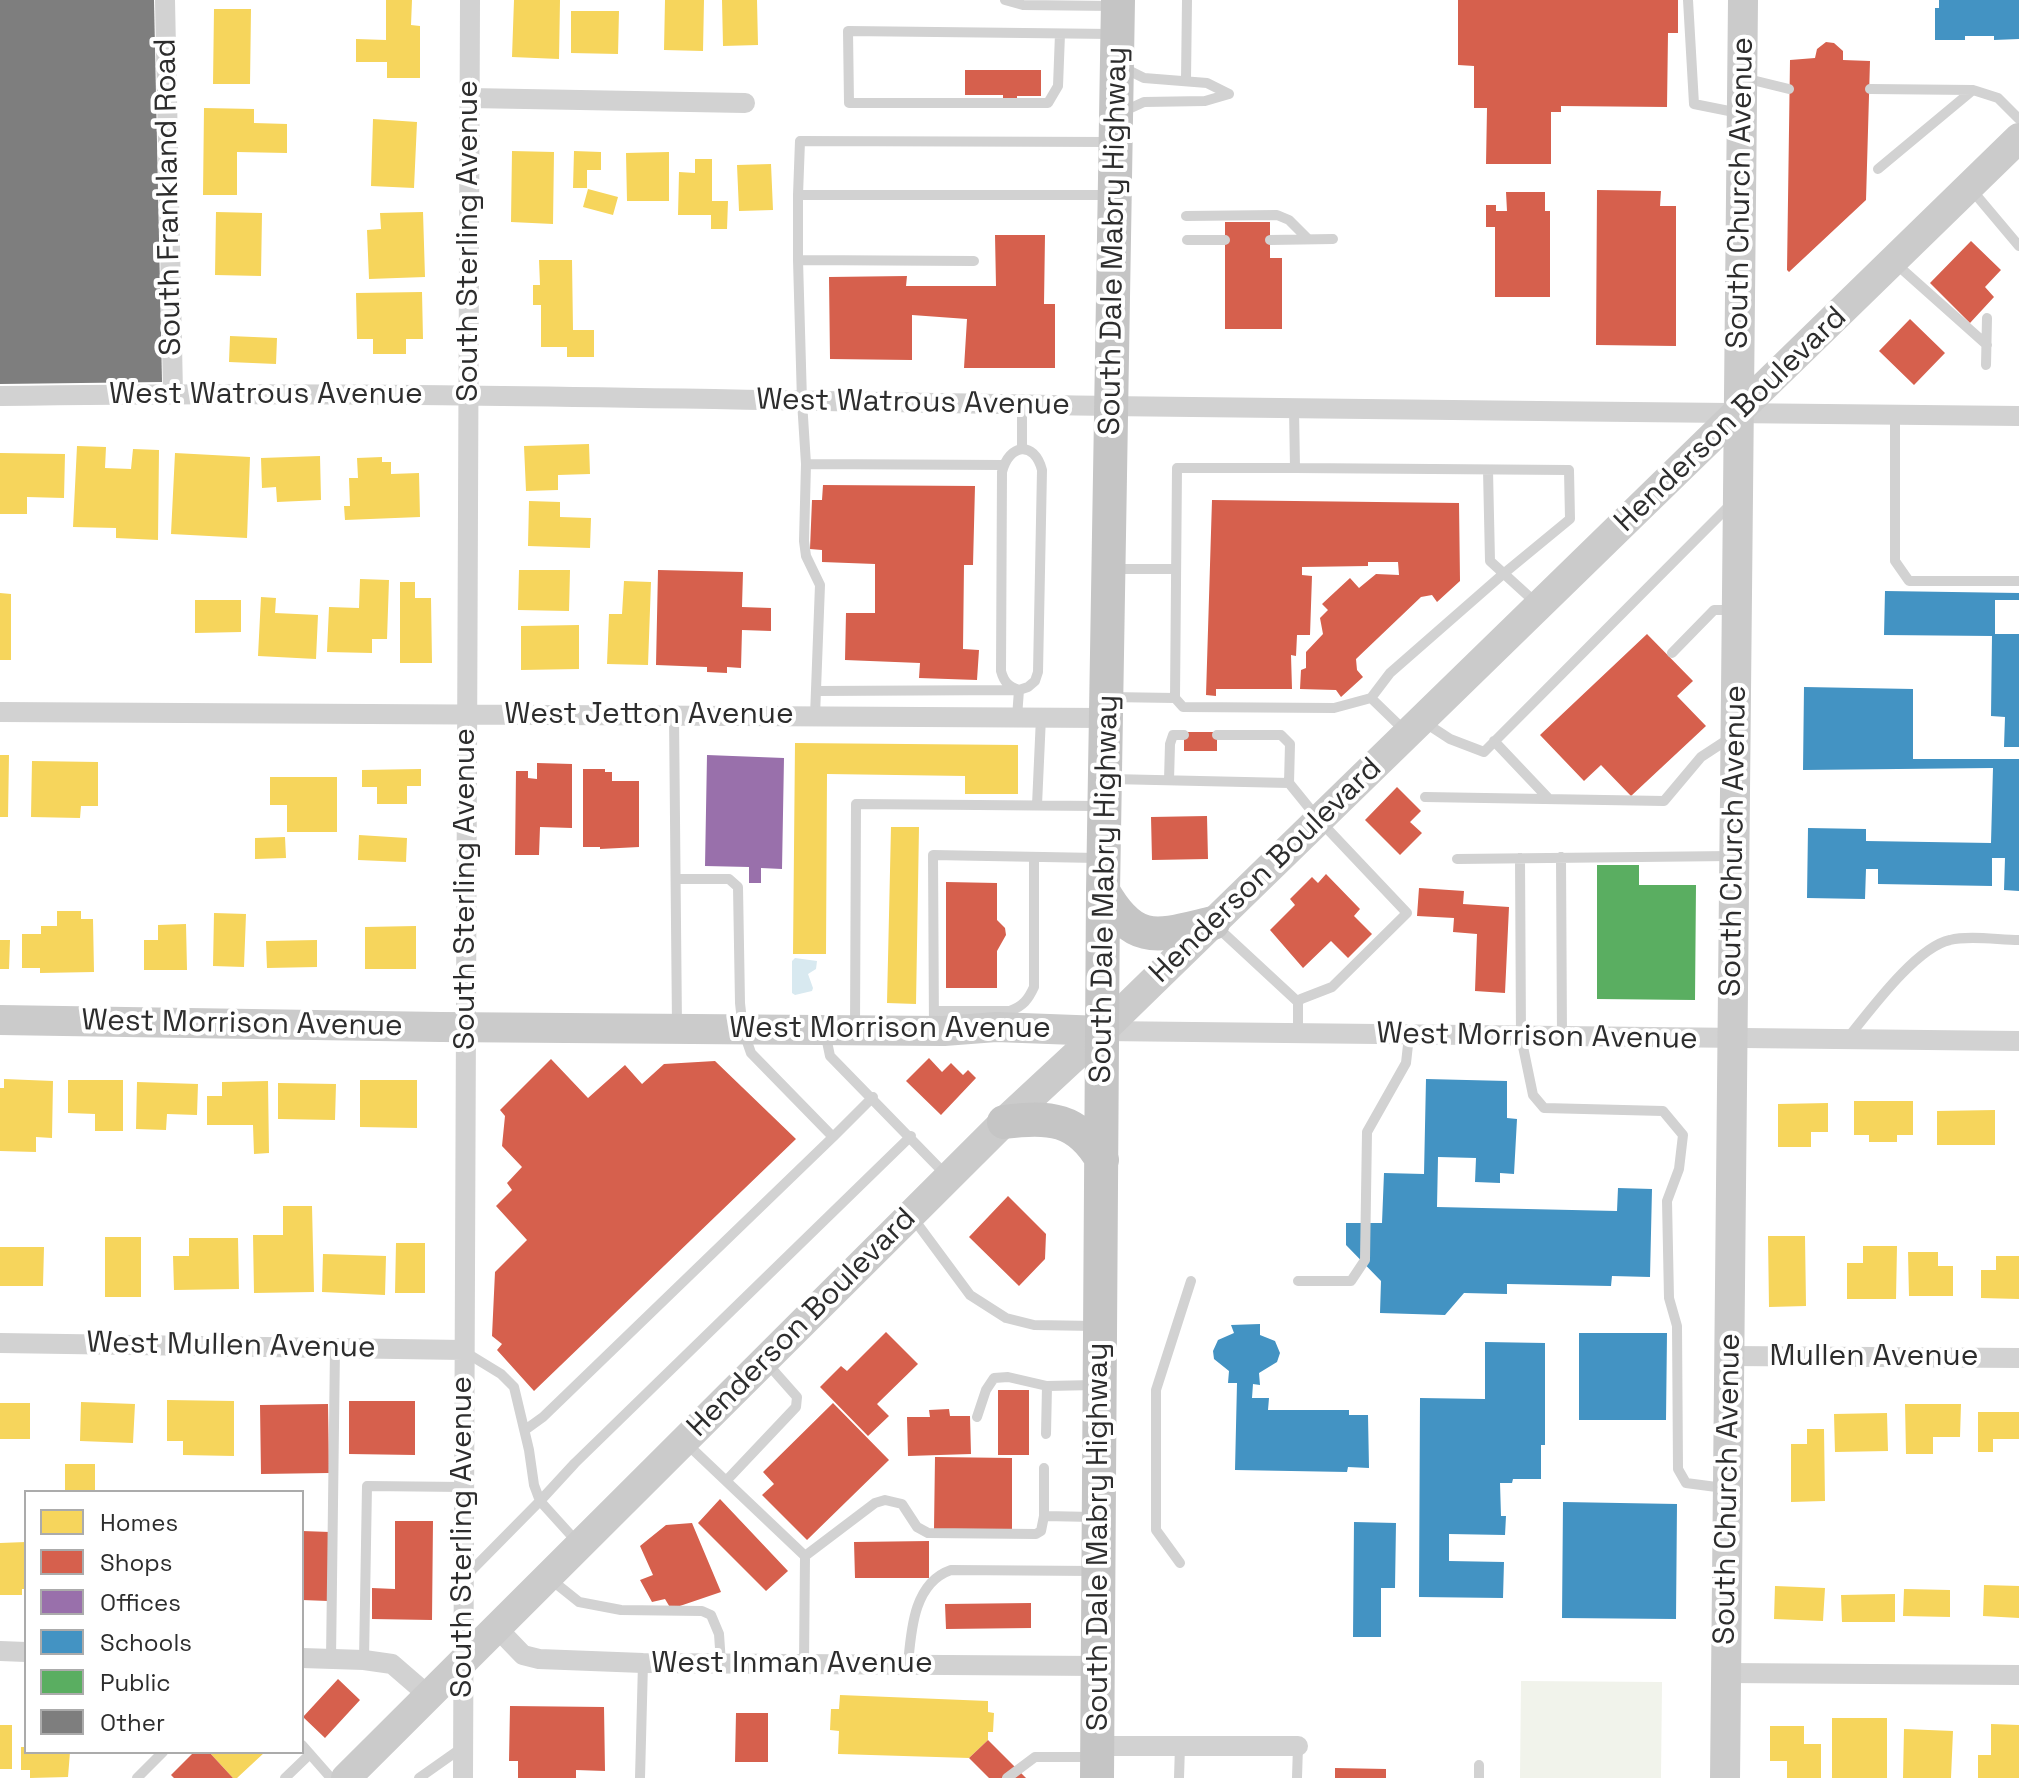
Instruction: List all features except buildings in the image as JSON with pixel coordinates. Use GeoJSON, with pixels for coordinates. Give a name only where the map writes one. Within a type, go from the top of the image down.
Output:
{"type":"FeatureCollection","features":[{"type":"Feature","properties":{"kind":"main road","name":"South Dale Mabry Highway"},"geometry":{"type":"LineString","coordinates":[[1097,1760],[1102,1031],[1118,26]]}},
{"type":"Feature","properties":{"kind":"main road"},"geometry":{"type":"LineString","coordinates":[[1104,875],[1117,915],[1130,927],[1145,933],[1162,934],[1213,923]]}},
{"type":"Feature","properties":{"kind":"main road"},"geometry":{"type":"LineString","coordinates":[[1004,1122],[1059,1121],[1092,1142],[1102,1160]]}},
{"type":"Feature","properties":{"kind":"street","name":"South Frankland Road"},"geometry":{"type":"LineString","coordinates":[[165,0],[173,393]]}},
{"type":"Feature","properties":{"kind":"street","name":"South Sterling Avenue"},"geometry":{"type":"LineString","coordinates":[[463,1778],[470,0]]}},
{"type":"Feature","properties":{"kind":"street","name":"South Church Avenue"},"geometry":{"type":"LineString","coordinates":[[1725,1778],[1743,0]]}},
{"type":"Feature","properties":{"kind":"street"},"geometry":{"type":"LineString","coordinates":[[470,98],[745,103]]}},
{"type":"Feature","properties":{"kind":"street","name":"Henderson Boulevard"},"geometry":{"type":"LineString","coordinates":[[346,1778],[1004,1122],[1102,1031],[2019,138]]}},
{"type":"Feature","properties":{"kind":"street","name":"West Watrous Avenue"},"geometry":{"type":"LineString","coordinates":[[0,396],[468,394],[1111,406],[2019,416]]}},
{"type":"Feature","properties":{"kind":"street","name":"West Jetton Avenue"},"geometry":{"type":"LineString","coordinates":[[0,712],[1041,717],[1106,708]]}},
{"type":"Feature","properties":{"kind":"street","name":"West Morrison Avenue"},"geometry":{"type":"LineString","coordinates":[[0,1020],[743,1030],[855,1030],[934,1021],[996,1027],[1298,1035],[2019,1041]]}},
{"type":"Feature","properties":{"kind":"street","name":"West Mullen Avenue"},"geometry":{"type":"LineString","coordinates":[[0,1343],[463,1350]]}},
{"type":"Feature","properties":{"kind":"street","name":"Mullen Avenue"},"geometry":{"type":"LineString","coordinates":[[1729,1356],[2019,1358]]}},
{"type":"Feature","properties":{"kind":"street","name":"West Inman Avenue"},"geometry":{"type":"LineString","coordinates":[[497,1628],[529,1657],[643,1663],[1098,1666]]}},
{"type":"Feature","properties":{"kind":"street"},"geometry":{"type":"LineString","coordinates":[[0,1651],[24,1652]]}},
{"type":"Feature","properties":{"kind":"street"},"geometry":{"type":"LineString","coordinates":[[304,1658],[392,1664],[429,1696]]}},
{"type":"Feature","properties":{"kind":"street"},"geometry":{"type":"LineString","coordinates":[[1726,1673],[2019,1675]]}},
{"type":"Feature","properties":{"kind":"street"},"geometry":{"type":"LineString","coordinates":[[1097,1760],[1180,1746],[1298,1746]]}},
{"type":"Feature","properties":{"kind":"lane"},"geometry":{"type":"LineString","coordinates":[[1005,0],[1118,26]]}},
{"type":"Feature","properties":{"kind":"lane"},"geometry":{"type":"LineString","coordinates":[[1186,80],[1187,0]]}},
{"type":"Feature","properties":{"kind":"lane"},"geometry":{"type":"LineString","coordinates":[[1688,0],[1694,104],[1742,114]]}},
{"type":"Feature","properties":{"kind":"lane"},"geometry":{"type":"LineString","coordinates":[[1060,34],[1058,86],[1055,96],[1048,103],[849,103],[848,31],[1060,34],[1118,26]]}},
{"type":"Feature","properties":{"kind":"lane"},"geometry":{"type":"LineString","coordinates":[[815,716],[820,585],[806,556],[806,464],[798,260],[800,141],[1116,129],[1144,102],[1205,101],[1229,94],[1207,83],[1144,78],[1118,26]]}},
{"type":"Feature","properties":{"kind":"lane"},"geometry":{"type":"LineString","coordinates":[[1742,78],[1789,89]]}},
{"type":"Feature","properties":{"kind":"lane"},"geometry":{"type":"LineString","coordinates":[[1870,89],[1973,90],[1998,98],[2019,119]]}},
{"type":"Feature","properties":{"kind":"lane"},"geometry":{"type":"LineString","coordinates":[[1878,169],[1973,90]]}},
{"type":"Feature","properties":{"kind":"lane"},"geometry":{"type":"LineString","coordinates":[[1969,187],[2019,246]]}},
{"type":"Feature","properties":{"kind":"lane"},"geometry":{"type":"LineString","coordinates":[[798,195],[1115,195]]}},
{"type":"Feature","properties":{"kind":"lane"},"geometry":{"type":"LineString","coordinates":[[1186,216],[1277,215],[1289,220],[1308,239]]}},
{"type":"Feature","properties":{"kind":"lane"},"geometry":{"type":"LineString","coordinates":[[1270,240],[1333,239]]}},
{"type":"Feature","properties":{"kind":"lane"},"geometry":{"type":"LineString","coordinates":[[1187,240],[1225,240]]}},
{"type":"Feature","properties":{"kind":"lane"},"geometry":{"type":"LineString","coordinates":[[798,260],[974,261]]}},
{"type":"Feature","properties":{"kind":"lane"},"geometry":{"type":"LineString","coordinates":[[1894,262],[1987,345]]}},
{"type":"Feature","properties":{"kind":"lane"},"geometry":{"type":"LineString","coordinates":[[1986,365],[1987,318]]}},
{"type":"Feature","properties":{"kind":"lane"},"geometry":{"type":"LineString","coordinates":[[1022,404],[1022,449]]}},
{"type":"Feature","properties":{"kind":"lane"},"geometry":{"type":"LineString","coordinates":[[1294,408],[1295,468]]}},
{"type":"Feature","properties":{"kind":"lane"},"geometry":{"type":"LineString","coordinates":[[1895,414],[1895,561],[1909,581],[2019,581]]}},
{"type":"Feature","properties":{"kind":"lane"},"geometry":{"type":"LineString","coordinates":[[816,691],[1019,690],[1035,681],[1038,672],[1042,486],[1039,458],[1022,449],[1014,451],[1004,465],[1001,671],[1004,681],[1019,690]]}},
{"type":"Feature","properties":{"kind":"lane"},"geometry":{"type":"LineString","coordinates":[[806,464],[1004,465]]}},
{"type":"Feature","properties":{"kind":"lane"},"geometry":{"type":"LineString","coordinates":[[1177,468],[1488,470],[1569,470],[1570,519],[1390,673],[1371,698],[1334,708],[1319,708],[1183,707],[1175,698],[1177,468]]}},
{"type":"Feature","properties":{"kind":"lane"},"geometry":{"type":"LineString","coordinates":[[1488,470],[1490,561],[1540,606]]}},
{"type":"Feature","properties":{"kind":"lane"},"geometry":{"type":"LineString","coordinates":[[1371,698],[1414,727],[1484,752],[1737,498]]}},
{"type":"Feature","properties":{"kind":"lane"},"geometry":{"type":"LineString","coordinates":[[1109,569],[1176,569]]}},
{"type":"Feature","properties":{"kind":"lane"},"geometry":{"type":"LineString","coordinates":[[1672,653],[1714,610],[1736,610]]}},
{"type":"Feature","properties":{"kind":"lane"},"geometry":{"type":"LineString","coordinates":[[1017,717],[1019,690]]}},
{"type":"Feature","properties":{"kind":"lane"},"geometry":{"type":"LineString","coordinates":[[1106,708],[1175,698]]}},
{"type":"Feature","properties":{"kind":"lane"},"geometry":{"type":"LineString","coordinates":[[674,716],[677,1029]]}},
{"type":"Feature","properties":{"kind":"lane"},"geometry":{"type":"LineString","coordinates":[[1037,805],[1041,717]]}},
{"type":"Feature","properties":{"kind":"lane"},"geometry":{"type":"LineString","coordinates":[[1169,780],[1170,744],[1173,735],[1184,735]]}},
{"type":"Feature","properties":{"kind":"lane"},"geometry":{"type":"LineString","coordinates":[[1217,735],[1281,735],[1290,744],[1289,783],[1319,820],[1407,913],[1332,987],[1298,1002]]}},
{"type":"Feature","properties":{"kind":"lane"},"geometry":{"type":"LineString","coordinates":[[1425,797],[1664,801],[1701,757],[1735,735]]}},
{"type":"Feature","properties":{"kind":"lane"},"geometry":{"type":"LineString","coordinates":[[1494,741],[1549,799]]}},
{"type":"Feature","properties":{"kind":"lane"},"geometry":{"type":"LineString","coordinates":[[855,1030],[856,804],[1037,805],[1169,780],[1289,783]]}},
{"type":"Feature","properties":{"kind":"lane"},"geometry":{"type":"LineString","coordinates":[[1034,858],[1034,987],[1029,998],[1021,1007],[1010,1011],[934,1021],[933,855],[997,854],[1034,858],[1104,875]]}},
{"type":"Feature","properties":{"kind":"lane"},"geometry":{"type":"LineString","coordinates":[[1457,859],[1733,856]]}},
{"type":"Feature","properties":{"kind":"lane"},"geometry":{"type":"LineString","coordinates":[[1561,857],[1562,1037]]}},
{"type":"Feature","properties":{"kind":"lane"},"geometry":{"type":"LineString","coordinates":[[1520,858],[1521,1037],[1533,1095],[1544,1108],[1663,1111],[1683,1135],[1679,1169],[1667,1201],[1669,1298],[1677,1326],[1678,1469],[1686,1483],[1730,1488]]}},
{"type":"Feature","properties":{"kind":"lane"},"geometry":{"type":"LineString","coordinates":[[676,879],[729,879],[738,887],[743,1030],[751,1053],[833,1137]]}},
{"type":"Feature","properties":{"kind":"lane"},"geometry":{"type":"LineString","coordinates":[[1213,923],[1298,1002],[1298,1035]]}},
{"type":"Feature","properties":{"kind":"lane"},"geometry":{"type":"LineString","coordinates":[[1846,1040],[1924,953],[1949,940],[2019,940]]}},
{"type":"Feature","properties":{"kind":"lane"},"geometry":{"type":"LineString","coordinates":[[825,1030],[830,1056],[949,1177]]}},
{"type":"Feature","properties":{"kind":"lane"},"geometry":{"type":"LineString","coordinates":[[1298,1281],[1351,1281],[1365,1260],[1367,1132],[1406,1063],[1409,1036]]}},
{"type":"Feature","properties":{"kind":"lane"},"geometry":{"type":"LineString","coordinates":[[525,1430],[633,1331],[873,1097]]}},
{"type":"Feature","properties":{"kind":"lane"},"geometry":{"type":"LineString","coordinates":[[463,1578],[575,1463],[911,1136]]}},
{"type":"Feature","properties":{"kind":"lane"},"geometry":{"type":"LineString","coordinates":[[911,1215],[970,1295],[1006,1318],[1034,1325],[1101,1326]]}},
{"type":"Feature","properties":{"kind":"lane"},"geometry":{"type":"LineString","coordinates":[[1180,1563],[1156,1530],[1156,1390],[1191,1281]]}},
{"type":"Feature","properties":{"kind":"lane"},"geometry":{"type":"LineString","coordinates":[[331,1659],[335,1348]]}},
{"type":"Feature","properties":{"kind":"lane"},"geometry":{"type":"LineString","coordinates":[[463,1350],[501,1374],[514,1387],[540,1501],[579,1545]]}},
{"type":"Feature","properties":{"kind":"lane"},"geometry":{"type":"LineString","coordinates":[[726,1481],[796,1407],[797,1397],[764,1361]]}},
{"type":"Feature","properties":{"kind":"lane"},"geometry":{"type":"LineString","coordinates":[[977,1417],[986,1390],[994,1378],[1008,1377],[1047,1386],[1101,1385]]}},
{"type":"Feature","properties":{"kind":"lane"},"geometry":{"type":"LineString","coordinates":[[1046,1434],[1047,1386]]}},
{"type":"Feature","properties":{"kind":"lane"},"geometry":{"type":"LineString","coordinates":[[684,1441],[805,1556],[804,1664]]}},
{"type":"Feature","properties":{"kind":"lane"},"geometry":{"type":"LineString","coordinates":[[805,1556],[875,1503],[885,1500],[902,1504],[917,1527],[928,1533],[1036,1534],[1041,1531],[1044,1516],[1044,1468]]}},
{"type":"Feature","properties":{"kind":"lane"},"geometry":{"type":"LineString","coordinates":[[364,1660],[367,1486],[463,1487]]}},
{"type":"Feature","properties":{"kind":"lane"},"geometry":{"type":"LineString","coordinates":[[1044,1516],[1100,1517]]}},
{"type":"Feature","properties":{"kind":"lane"},"geometry":{"type":"LineString","coordinates":[[908,1665],[914,1612],[925,1593],[944,1572],[1100,1571]]}},
{"type":"Feature","properties":{"kind":"lane"},"geometry":{"type":"LineString","coordinates":[[547,1577],[579,1602],[621,1610],[702,1611],[711,1615],[719,1634],[721,1663]]}},
{"type":"Feature","properties":{"kind":"lane"},"geometry":{"type":"LineString","coordinates":[[640,1778],[643,1663]]}},
{"type":"Feature","properties":{"kind":"lane"},"geometry":{"type":"LineString","coordinates":[[1179,1778],[1180,1746]]}},
{"type":"Feature","properties":{"kind":"lane"},"geometry":{"type":"LineString","coordinates":[[1297,1778],[1298,1746]]}},
{"type":"Feature","properties":{"kind":"lane"},"geometry":{"type":"LineString","coordinates":[[304,1747],[331,1778]]}},
{"type":"Feature","properties":{"kind":"lane"},"geometry":{"type":"LineString","coordinates":[[419,1778],[463,1747]]}},
{"type":"Feature","properties":{"kind":"lane"},"geometry":{"type":"LineString","coordinates":[[137,1778],[161,1754]]}},
{"type":"Feature","properties":{"kind":"lane"},"geometry":{"type":"LineString","coordinates":[[285,1778],[310,1754]]}},
{"type":"Feature","properties":{"kind":"lane"},"geometry":{"type":"LineString","coordinates":[[1007,1778],[1035,1757],[1097,1760]]}},
{"type":"Feature","properties":{"kind":"lane"},"geometry":{"type":"LineString","coordinates":[[1479,1765],[1479,1778]]}},
{"type":"Feature","properties":{"kind":"shaded area"},"geometry":{"type":"Polygon","coordinates":[[[795,958],[817,961],[816,969],[808,974],[812,991],[792,993],[792,961],[795,958]]]}},
{"type":"Feature","properties":{"kind":"shaded area"},"geometry":{"type":"Polygon","coordinates":[[[1521,1681],[1662,1682],[1661,1778],[1520,1778],[1521,1681]]]}}]}
